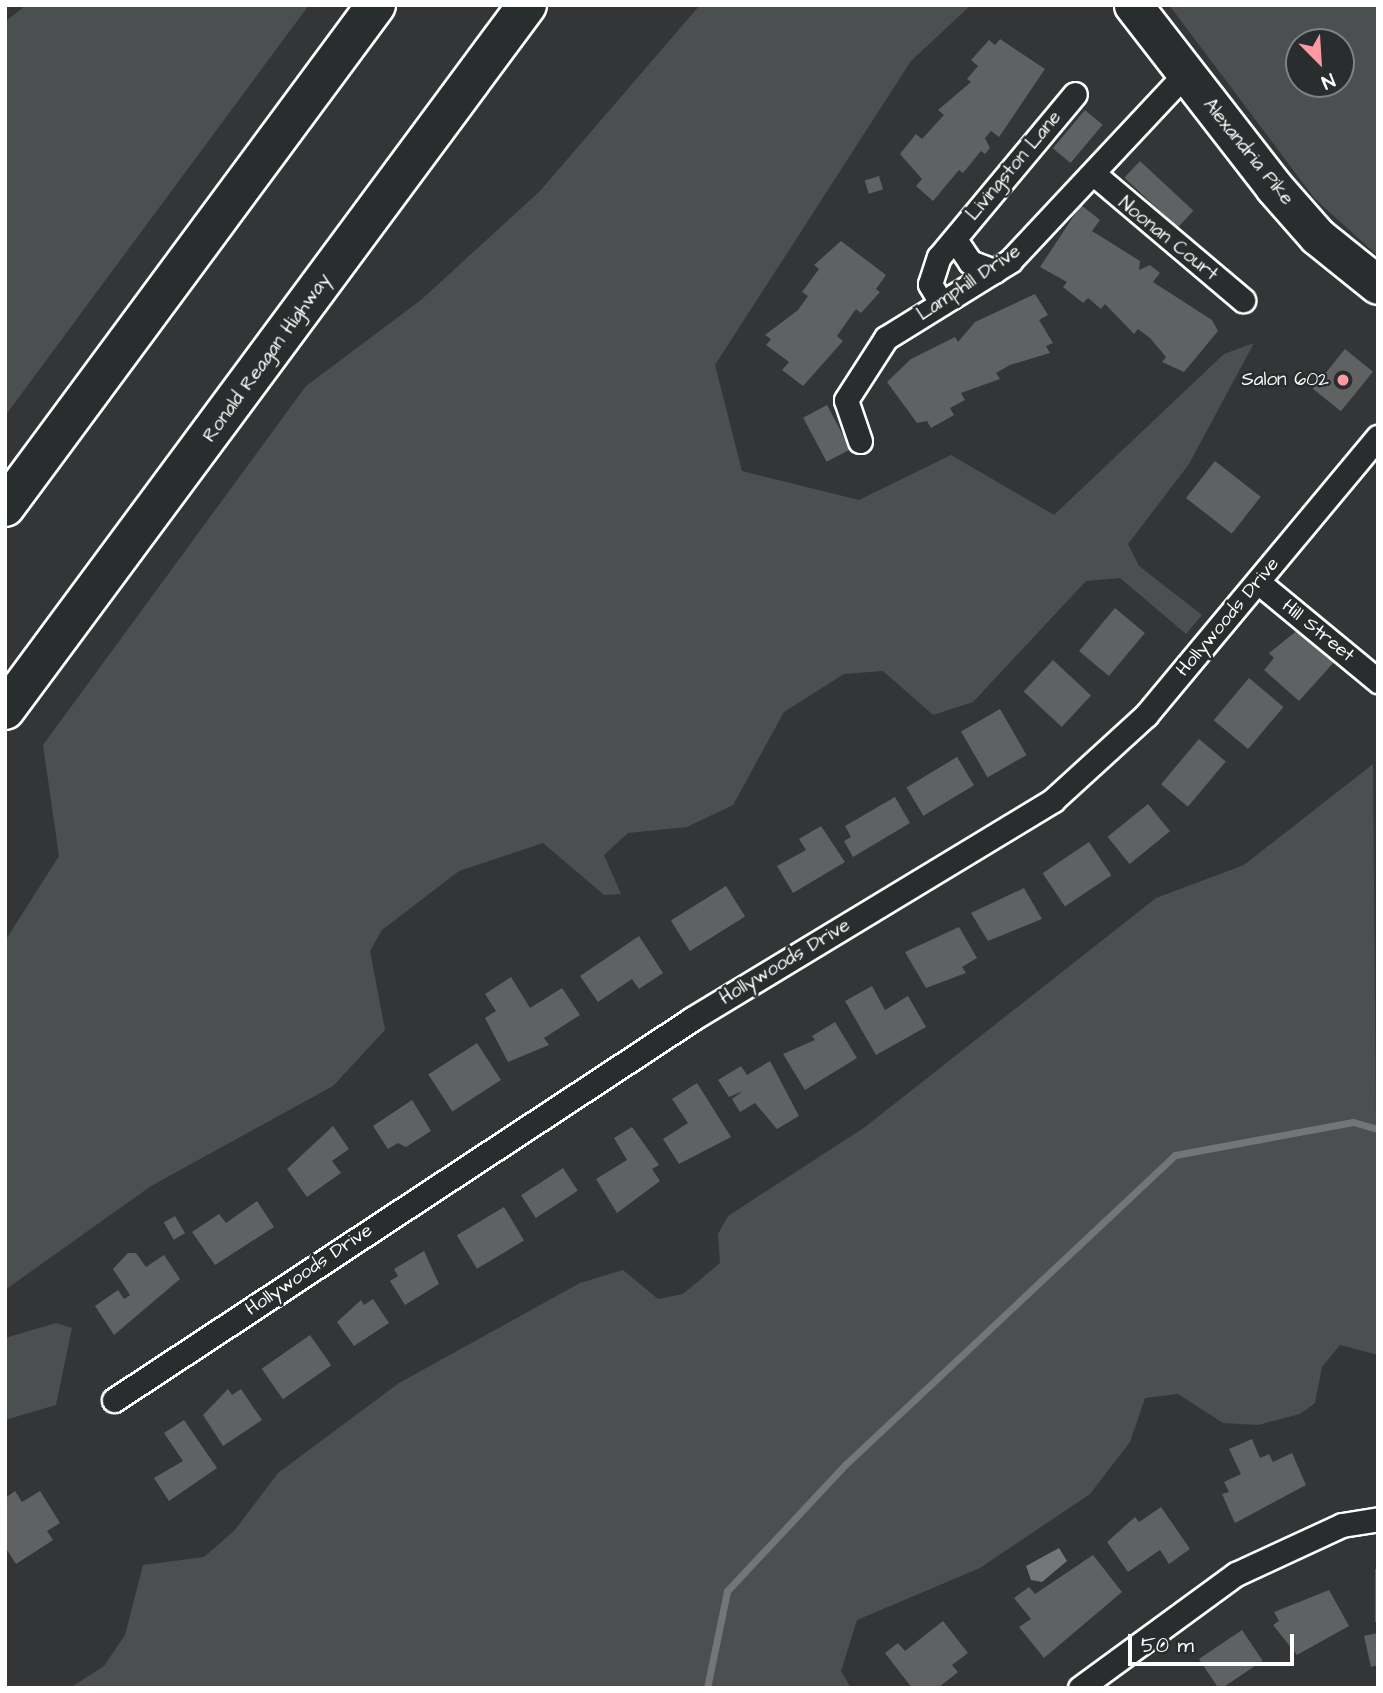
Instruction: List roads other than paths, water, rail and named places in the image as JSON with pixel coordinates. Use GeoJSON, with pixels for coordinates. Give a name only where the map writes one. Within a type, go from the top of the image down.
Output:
{"type":"FeatureCollection","features":[{"type":"Feature","properties":{"kind":"highway"},"geometry":{"type":"LineString","coordinates":[[5,508],[376,5]]}},
{"type":"Feature","properties":{"kind":"highway","name":"Ronald Reagan Highway"},"geometry":{"type":"LineString","coordinates":[[5,710],[527,5]]}},
{"type":"Feature","properties":{"kind":"main road","name":"Alexandria Pike"},"geometry":{"type":"LineString","coordinates":[[1133,5],[1185,74],[1317,236],[1378,285]]}},
{"type":"Feature","properties":{"kind":"street","name":"Lamphill Drive"},"geometry":{"type":"LineString","coordinates":[[860,441],[845,408],[866,363],[893,332],[994,271],[1095,175],[1185,74]]}},
{"type":"Feature","properties":{"kind":"street","name":"Livingston Lane"},"geometry":{"type":"LineString","coordinates":[[941,303],[930,284],[932,269],[1075,94]]}},
{"type":"Feature","properties":{"kind":"street","name":"Noonan Court"},"geometry":{"type":"LineString","coordinates":[[1095,175],[1243,300]]}},
{"type":"Feature","properties":{"kind":"street","name":"Livingston Lane"},"geometry":{"type":"LineString","coordinates":[[956,241],[970,262],[994,271]]}},
{"type":"Feature","properties":{"kind":"street","name":"Hollywoods Drive"},"geometry":{"type":"LineString","coordinates":[[114,1400],[692,1019],[1053,800],[1146,715],[1378,437]]}},
{"type":"Feature","properties":{"kind":"street","name":"Hill Street"},"geometry":{"type":"LineString","coordinates":[[1258,582],[1378,681]]}},
{"type":"Feature","properties":{"kind":"street"},"geometry":{"type":"LineString","coordinates":[[1080,1688],[1236,1574],[1342,1525],[1378,1519]]}},
{"type":"Feature","properties":{"kind":"waterway"},"geometry":{"type":"LineString","coordinates":[[707,1688],[727,1591],[846,1464],[1175,1155],[1353,1122],[1378,1129]]}},
{"type":"Feature","properties":{"kind":"place","name":"Salon 602"},"geometry":{"type":"Point","coordinates":[1343,380]}}]}
